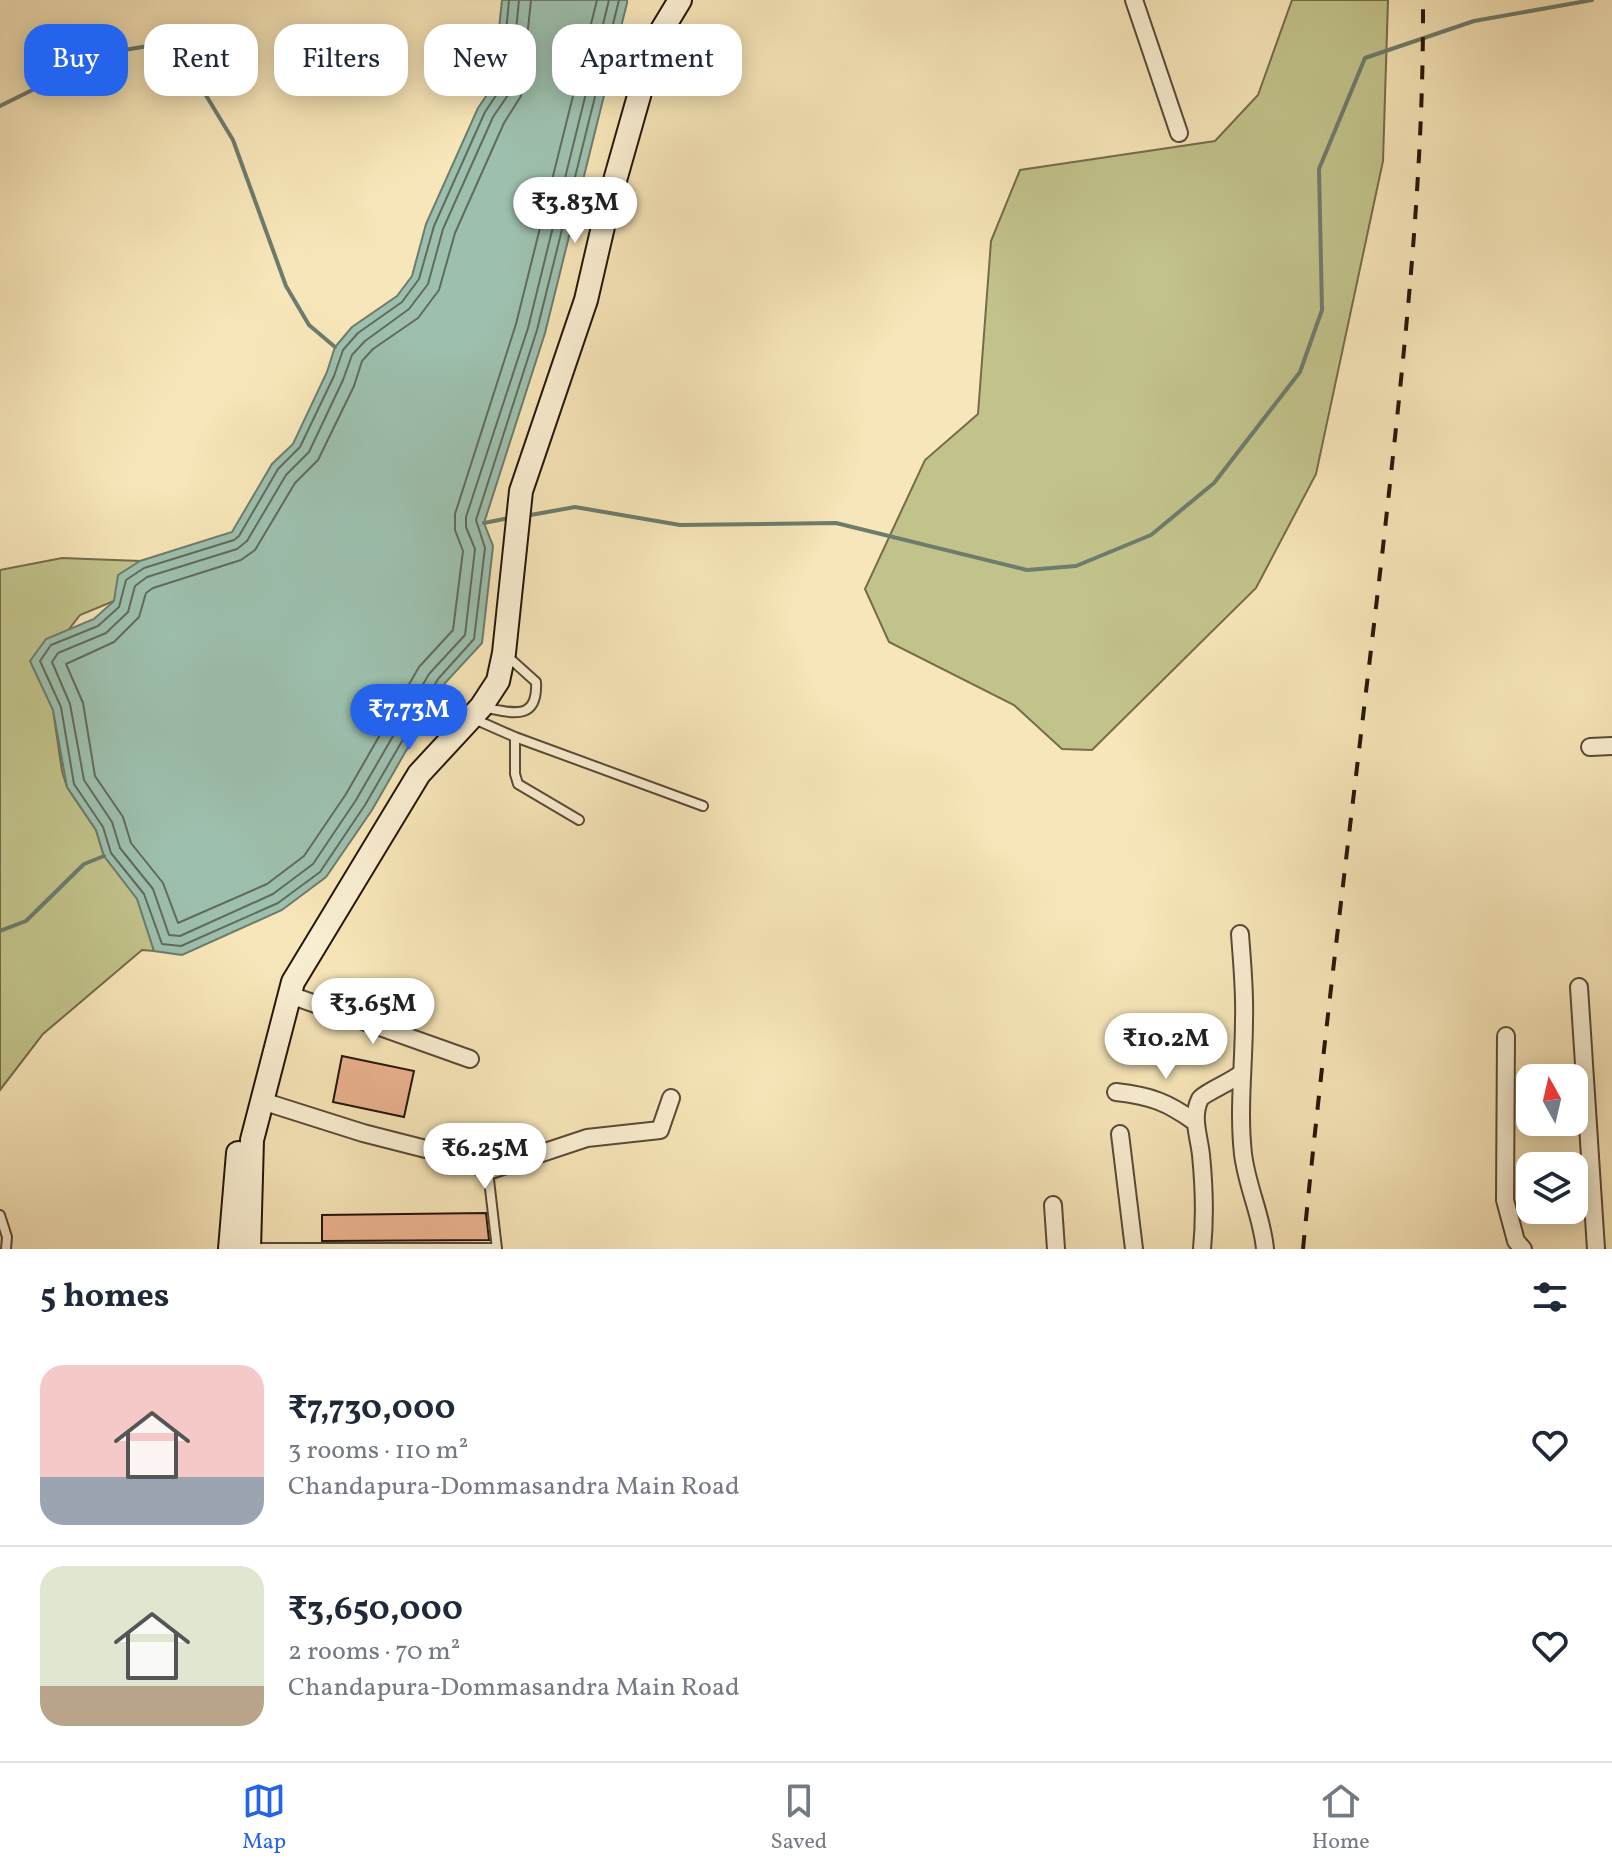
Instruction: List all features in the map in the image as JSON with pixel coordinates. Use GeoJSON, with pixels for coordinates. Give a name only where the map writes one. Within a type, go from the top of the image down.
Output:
{"type":"FeatureCollection","features":[{"type":"Feature","properties":{"kind":"main road"},"geometry":{"type":"LineString","coordinates":[[243,1249],[240,1134],[263,1040],[274,1013],[419,774],[476,712],[498,681],[504,653],[521,491],[586,300],[608,205],[654,43],[680,0]]}},
{"type":"Feature","properties":{"kind":"main road"},"geometry":{"type":"LineString","coordinates":[[243,1249],[252,1140],[291,989]]}},
{"type":"Feature","properties":{"kind":"street"},"geometry":{"type":"LineString","coordinates":[[1134,0],[1179,133]]}},
{"type":"Feature","properties":{"kind":"street"},"geometry":{"type":"LineString","coordinates":[[1590,747],[1612,746]]}},
{"type":"Feature","properties":{"kind":"street"},"geometry":{"type":"LineString","coordinates":[[1240,934],[1244,1018],[1243,1154],[1251,1197],[1262,1225],[1265,1249]]}},
{"type":"Feature","properties":{"kind":"street"},"geometry":{"type":"LineString","coordinates":[[1579,987],[1596,1249]]}},
{"type":"Feature","properties":{"kind":"street"},"geometry":{"type":"LineString","coordinates":[[291,989],[470,1059]]}},
{"type":"Feature","properties":{"kind":"street"},"geometry":{"type":"LineString","coordinates":[[1506,1036],[1505,1200],[1516,1241],[1523,1249]]}},
{"type":"Feature","properties":{"kind":"street"},"geometry":{"type":"LineString","coordinates":[[1202,1249],[1201,1153],[1195,1122],[1199,1101],[1207,1091],[1220,1089],[1242,1073]]}},
{"type":"Feature","properties":{"kind":"street"},"geometry":{"type":"LineString","coordinates":[[1116,1092],[1154,1098],[1195,1122]]}},
{"type":"Feature","properties":{"kind":"street"},"geometry":{"type":"LineString","coordinates":[[262,1101],[363,1133],[465,1159],[488,1171],[587,1138],[660,1130],[671,1098]]}},
{"type":"Feature","properties":{"kind":"street"},"geometry":{"type":"LineString","coordinates":[[1120,1134],[1134,1249]]}},
{"type":"Feature","properties":{"kind":"street"},"geometry":{"type":"LineString","coordinates":[[1053,1205],[1056,1249]]}},
{"type":"Feature","properties":{"kind":"lane"},"geometry":{"type":"LineString","coordinates":[[476,712],[518,713],[529,709],[537,697],[536,682],[504,653]]}},
{"type":"Feature","properties":{"kind":"lane"},"geometry":{"type":"LineString","coordinates":[[476,712],[515,737],[703,806]]}},
{"type":"Feature","properties":{"kind":"lane"},"geometry":{"type":"LineString","coordinates":[[515,737],[518,784],[579,820]]}},
{"type":"Feature","properties":{"kind":"lane"},"geometry":{"type":"LineString","coordinates":[[243,1249],[497,1248],[488,1171]]}},
{"type":"Feature","properties":{"kind":"lane"},"geometry":{"type":"LineString","coordinates":[[0,1215],[7,1237],[6,1249]]}},
{"type":"Feature","properties":{"kind":"green space"},"geometry":{"type":"Polygon","coordinates":[[[1292,0],[1388,0],[1383,161],[1316,474],[1256,588],[1092,750],[1062,749],[1014,705],[889,642],[865,589],[925,460],[978,414],[991,241],[1020,170],[1215,141],[1258,95],[1292,0]]]}},
{"type":"Feature","properties":{"kind":"green space"},"geometry":{"type":"Polygon","coordinates":[[[62,558],[140,561],[114,601],[80,615],[70,628],[53,710],[67,787],[96,830],[104,856],[143,896],[154,951],[142,950],[43,1034],[0,1090],[0,570],[62,558]]]}},
{"type":"Feature","properties":{"kind":"water"},"geometry":{"type":"Polygon","coordinates":[[[502,0],[627,0],[622,24],[552,24],[552,96],[604,96],[545,333],[484,523],[493,546],[482,643],[445,683],[372,810],[326,877],[282,910],[182,955],[154,951],[137,899],[104,856],[96,830],[67,787],[53,710],[30,661],[46,639],[94,619],[114,601],[118,575],[140,561],[232,532],[272,464],[293,444],[327,372],[335,347],[352,327],[397,296],[412,276],[426,224],[486,96],[536,96],[536,24],[499,24],[502,0]]]}},
{"type":"Feature","properties":{"kind":"building"},"geometry":{"type":"Polygon","coordinates":[[[342,1056],[414,1071],[404,1117],[333,1102],[342,1056]]]}},
{"type":"Feature","properties":{"kind":"building"},"geometry":{"type":"Polygon","coordinates":[[[486,1213],[489,1240],[322,1241],[322,1215],[486,1213]]]}},
{"type":"Feature","properties":{"kind":"waterway"},"geometry":{"type":"LineString","coordinates":[[525,516],[575,507],[680,525],[836,523],[1027,570],[1076,566],[1151,535],[1214,483],[1300,372],[1322,310],[1319,169],[1365,58],[1474,21],[1592,0]]}},
{"type":"Feature","properties":{"kind":"waterway"},"geometry":{"type":"LineString","coordinates":[[0,106],[107,53],[148,46],[181,54],[233,140],[286,286],[309,325],[335,347]]}},
{"type":"Feature","properties":{"kind":"waterway"},"geometry":{"type":"LineString","coordinates":[[484,523],[509,518]]}},
{"type":"Feature","properties":{"kind":"waterway"},"geometry":{"type":"LineString","coordinates":[[0,931],[26,921],[84,864],[104,856]]}},
{"type":"Feature","properties":{"kind":"railway"},"geometry":{"type":"LineString","coordinates":[[1303,1249],[1405,342],[1420,137],[1423,0]]}}]}
